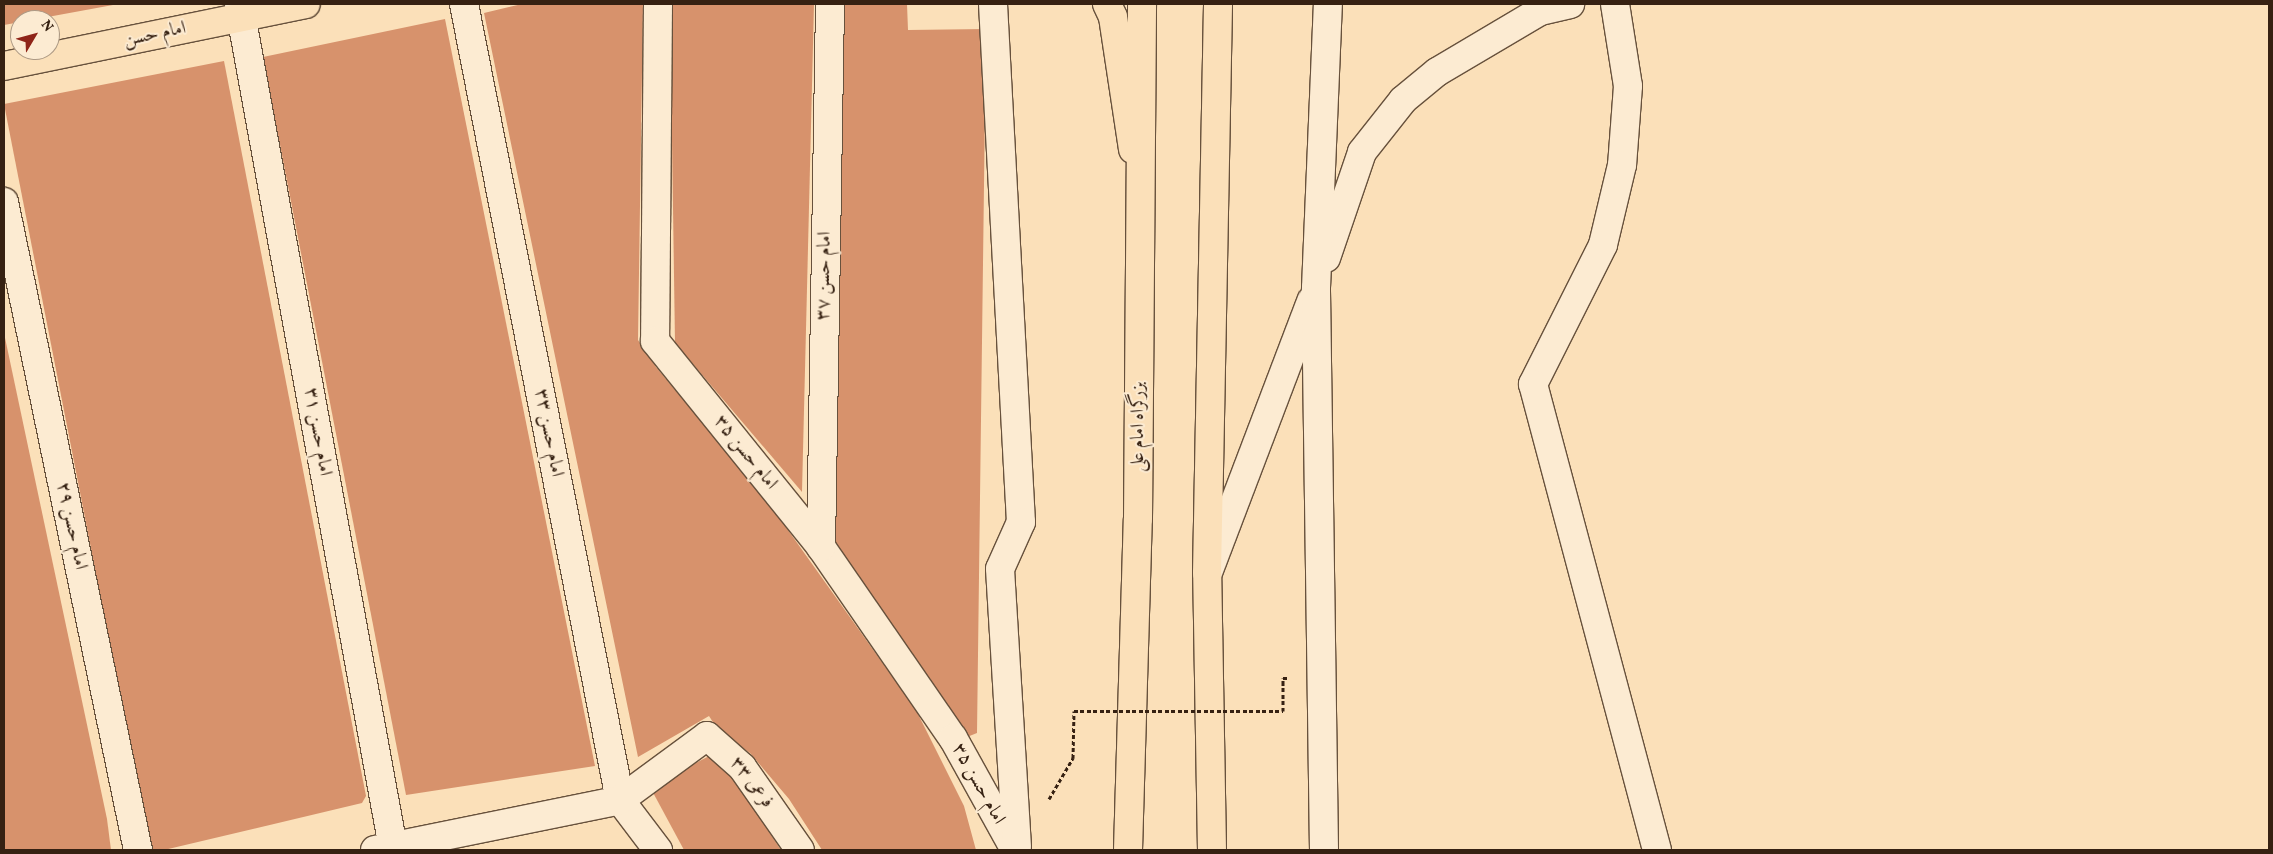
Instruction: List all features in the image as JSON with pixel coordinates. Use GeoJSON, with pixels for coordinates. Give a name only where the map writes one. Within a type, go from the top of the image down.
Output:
{"type":"FeatureCollection","features":[{"type":"Feature","properties":{"kind":"main road","name":"امام حسن"},"geometry":{"type":"LineString","coordinates":[[4,66],[240,10],[306,4]]}},
{"type":"Feature","properties":{"kind":"main road"},"geometry":{"type":"LineString","coordinates":[[1107,4],[1113,17],[1140,199]]}},
{"type":"Feature","properties":{"kind":"main road","name":"بزرگراه امام علی"},"geometry":{"type":"LineString","coordinates":[[1128,850],[1138,519],[1142,4]]}},
{"type":"Feature","properties":{"kind":"main road"},"geometry":{"type":"LineString","coordinates":[[1212,850],[1207,573],[1218,4]]}},
{"type":"Feature","properties":{"kind":"street","name":"امام حسن ۳۳"},"geometry":{"type":"LineString","coordinates":[[464,4],[620,800],[658,850]]}},
{"type":"Feature","properties":{"kind":"street","name":"امام حسن ۳۵"},"geometry":{"type":"LineString","coordinates":[[658,4],[655,341],[821,547],[953,738],[1016,850]]}},
{"type":"Feature","properties":{"kind":"street","name":"امام حسن ۳۷"},"geometry":{"type":"LineString","coordinates":[[821,547],[830,4]]}},
{"type":"Feature","properties":{"kind":"street"},"geometry":{"type":"LineString","coordinates":[[993,4],[1021,522],[1000,569],[1016,850]]}},
{"type":"Feature","properties":{"kind":"street"},"geometry":{"type":"LineString","coordinates":[[1324,850],[1316,288],[1328,4]]}},
{"type":"Feature","properties":{"kind":"street"},"geometry":{"type":"LineString","coordinates":[[1207,573],[1316,288],[1362,152],[1403,100],[1437,72],[1540,11],[1570,4]]}},
{"type":"Feature","properties":{"kind":"street"},"geometry":{"type":"LineString","coordinates":[[1615,4],[1628,86],[1622,166],[1603,245],[1533,384],[1657,850]]}},
{"type":"Feature","properties":{"kind":"street","name":"امام حسن ۳۱"},"geometry":{"type":"LineString","coordinates":[[240,10],[384,849]]}},
{"type":"Feature","properties":{"kind":"street","name":"امام حسن ۲۹"},"geometry":{"type":"LineString","coordinates":[[4,202],[138,850]]}},
{"type":"Feature","properties":{"kind":"street","name":"فرعی ۳۳"},"geometry":{"type":"LineString","coordinates":[[620,800],[707,736],[742,766],[800,850]]}},
{"type":"Feature","properties":{"kind":"street"},"geometry":{"type":"LineString","coordinates":[[384,849],[620,800]]}},
{"type":"Feature","properties":{"kind":"path"},"geometry":{"type":"LineString","coordinates":[[1073,758],[1074,712],[1283,711],[1283,678]]}},
{"type":"Feature","properties":{"kind":"building"},"geometry":{"type":"Polygon","coordinates":[[[4,4],[113,5],[60,15],[60,10],[10,10],[10,24],[4,25],[4,4]]]}},
{"type":"Feature","properties":{"kind":"building"},"geometry":{"type":"Polygon","coordinates":[[[522,4],[643,4],[638,340],[656,367],[768,502],[916,710],[964,806],[976,850],[822,850],[789,799],[750,753],[720,733],[709,716],[638,757],[484,13],[522,4]]]}},
{"type":"Feature","properties":{"kind":"building"},"geometry":{"type":"Polygon","coordinates":[[[670,4],[814,4],[802,492],[675,343],[670,4]]]}},
{"type":"Feature","properties":{"kind":"building"},"geometry":{"type":"Polygon","coordinates":[[[842,4],[907,4],[908,30],[986,29],[977,733],[967,737],[833,544],[842,4]]]}},
{"type":"Feature","properties":{"kind":"building"},"geometry":{"type":"Polygon","coordinates":[[[445,19],[595,766],[406,795],[263,57],[445,19]]]}},
{"type":"Feature","properties":{"kind":"building"},"geometry":{"type":"Polygon","coordinates":[[[224,61],[366,796],[362,803],[164,850],[150,850],[4,104],[224,61]]]}},
{"type":"Feature","properties":{"kind":"building"},"geometry":{"type":"Polygon","coordinates":[[[4,333],[107,819],[111,850],[4,850],[4,333]]]}},
{"type":"Feature","properties":{"kind":"building"},"geometry":{"type":"Polygon","coordinates":[[[711,755],[732,775],[781,850],[684,850],[650,787],[711,755]]]}}]}
